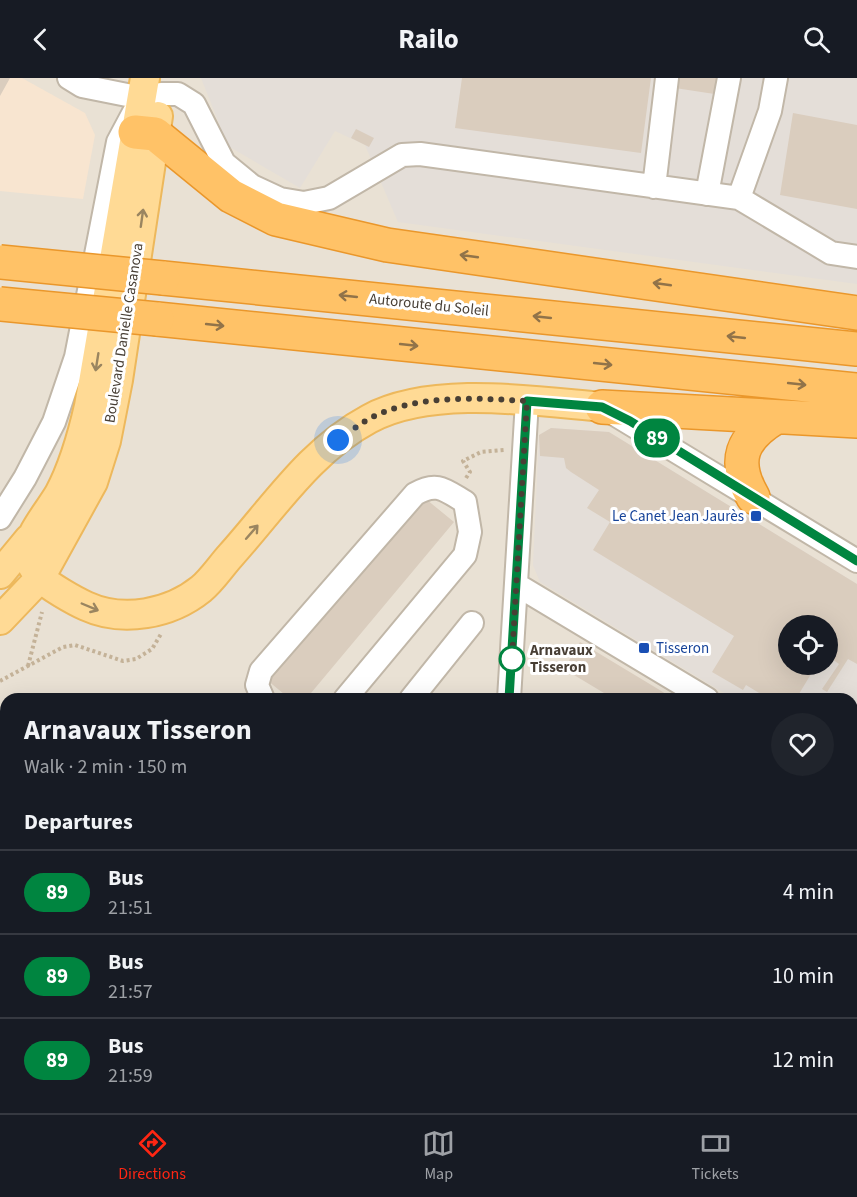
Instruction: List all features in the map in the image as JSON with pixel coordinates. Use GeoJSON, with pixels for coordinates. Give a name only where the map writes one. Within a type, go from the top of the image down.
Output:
{"type":"FeatureCollection","features":[{"type":"Feature","properties":{"kind":"highway"},"geometry":{"type":"LineString","coordinates":[[145,133],[231,196],[276,219],[387,244],[857,313]]}},
{"type":"Feature","properties":{"kind":"highway","name":"Autoroute du Soleil"},"geometry":{"type":"LineString","coordinates":[[0,262],[857,349]]}},
{"type":"Feature","properties":{"kind":"highway"},"geometry":{"type":"LineString","coordinates":[[0,304],[857,390]]}},
{"type":"Feature","properties":{"kind":"highway"},"geometry":{"type":"LineString","coordinates":[[616,414],[857,421]]}},
{"type":"Feature","properties":{"kind":"highway"},"geometry":{"type":"LineString","coordinates":[[753,497],[742,474],[743,453],[753,433],[776,417]]}},
{"type":"Feature","properties":{"kind":"main road","name":"Boulevard Danielle Casanova"},"geometry":{"type":"LineString","coordinates":[[0,574],[29,539],[60,492],[78,453],[153,87]]}},
{"type":"Feature","properties":{"kind":"main road","name":"Boulevard Danielle Casanova"},"geometry":{"type":"LineString","coordinates":[[0,620],[49,584],[93,482],[106,441],[118,380],[145,133]]}},
{"type":"Feature","properties":{"kind":"main road"},"geometry":{"type":"LineString","coordinates":[[29,539],[26,554],[49,584],[98,611],[142,615],[168,607],[201,589],[326,447],[369,419],[426,401],[489,399],[527,401],[616,414]]}},
{"type":"Feature","properties":{"kind":"street"},"geometry":{"type":"LineString","coordinates":[[69,78],[82,86],[153,87],[178,94],[194,104],[224,163],[252,186],[280,199],[303,203],[329,198],[402,155],[420,154],[739,198],[831,253],[857,257]]}},
{"type":"Feature","properties":{"kind":"street"},"geometry":{"type":"LineString","coordinates":[[654,187],[667,78]]}},
{"type":"Feature","properties":{"kind":"street"},"geometry":{"type":"LineString","coordinates":[[707,194],[729,78]]}},
{"type":"Feature","properties":{"kind":"street"},"geometry":{"type":"LineString","coordinates":[[739,198],[770,111],[776,78]]}},
{"type":"Feature","properties":{"kind":"street"},"geometry":{"type":"LineString","coordinates":[[0,518],[25,478],[58,411],[76,357],[118,142],[153,87]]}},
{"type":"Feature","properties":{"kind":"street"},"geometry":{"type":"LineString","coordinates":[[509,693],[527,401]]}},
{"type":"Feature","properties":{"kind":"street"},"geometry":{"type":"LineString","coordinates":[[616,414],[857,561]]}},
{"type":"Feature","properties":{"kind":"street"},"geometry":{"type":"LineString","coordinates":[[260,693],[257,685],[261,671],[415,494],[425,488],[440,487],[465,502],[470,532],[465,555],[350,693]]}},
{"type":"Feature","properties":{"kind":"street"},"geometry":{"type":"LineString","coordinates":[[517,585],[697,693]]}},
{"type":"Feature","properties":{"kind":"street"},"geometry":{"type":"LineString","coordinates":[[416,693],[472,623]]}},
{"type":"Feature","properties":{"kind":"path"},"geometry":{"type":"LineString","coordinates":[[465,479],[470,472],[463,461],[481,452],[504,450]]}},
{"type":"Feature","properties":{"kind":"path"},"geometry":{"type":"LineString","coordinates":[[28,667],[49,584]]}},
{"type":"Feature","properties":{"kind":"path"},"geometry":{"type":"LineString","coordinates":[[0,681],[63,647],[75,645],[123,661],[136,659],[152,649],[160,638],[168,607]]}},
{"type":"Feature","properties":{"kind":"shaded area"},"geometry":{"type":"Polygon","coordinates":[[[0,78],[857,78],[857,693],[0,693],[0,78]]]}},
{"type":"Feature","properties":{"kind":"shaded area"},"geometry":{"type":"Polygon","coordinates":[[[0,78],[22,78],[85,113],[95,135],[83,199],[0,191],[0,78]]]}},
{"type":"Feature","properties":{"kind":"shaded area"},"geometry":{"type":"Polygon","coordinates":[[[201,78],[857,78],[857,284],[398,222],[365,145],[335,131],[300,188],[228,146],[201,78]]]}},
{"type":"Feature","properties":{"kind":"shaded area"},"geometry":{"type":"Polygon","coordinates":[[[551,428],[609,432],[857,584],[857,693],[724,693],[540,582],[533,565],[539,435],[551,428]]]}},
{"type":"Feature","properties":{"kind":"building"},"geometry":{"type":"Polygon","coordinates":[[[0,78],[10,78],[0,96],[0,78]]]}},
{"type":"Feature","properties":{"kind":"building"},"geometry":{"type":"Polygon","coordinates":[[[462,78],[651,78],[641,153],[455,128],[462,78]]]}},
{"type":"Feature","properties":{"kind":"building"},"geometry":{"type":"Polygon","coordinates":[[[677,78],[724,78],[721,95],[675,88],[677,78]]]}},
{"type":"Feature","properties":{"kind":"building"},"geometry":{"type":"Polygon","coordinates":[[[793,113],[857,125],[857,209],[780,195],[793,113]]]}},
{"type":"Feature","properties":{"kind":"building"},"geometry":{"type":"Polygon","coordinates":[[[356,129],[374,138],[369,147],[351,138],[356,129]]]}},
{"type":"Feature","properties":{"kind":"building"},"geometry":{"type":"Polygon","coordinates":[[[551,428],[609,432],[857,584],[857,664],[848,659],[838,675],[838,615],[778,615],[778,675],[810,675],[800,693],[759,693],[746,685],[743,690],[712,672],[734,636],[593,550],[610,522],[587,508],[599,490],[566,468],[564,458],[540,456],[539,435],[551,428]]]}},
{"type":"Feature","properties":{"kind":"building"},"geometry":{"type":"Polygon","coordinates":[[[421,495],[454,522],[311,693],[283,693],[267,680],[421,495]]]}},
{"type":"Feature","properties":{"kind":"building"},"geometry":{"type":"Polygon","coordinates":[[[580,642],[664,693],[604,693],[564,669],[580,642]]]}},
{"type":"Feature","properties":{"kind":"building"},"geometry":{"type":"Polygon","coordinates":[[[832,675],[838,675],[827,692],[822,689],[832,675]]]}},
{"type":"Feature","properties":{"kind":"bus line","name":"89"},"geometry":{"type":"LineString","coordinates":[[509,693],[527,401],[602,407],[630,421],[857,561]]}},
{"type":"Feature","properties":{"kind":"place","name":"Le Canet Jean Jaurès"},"geometry":{"type":"Point","coordinates":[756,516]}},
{"type":"Feature","properties":{"kind":"place","name":"Tisseron"},"geometry":{"type":"Point","coordinates":[644,648]}},
{"type":"Feature","properties":{"kind":"place","name":"Arnavaux Tisseron"},"geometry":{"type":"Point","coordinates":[512,659]}},
{"type":"Feature","properties":{"kind":"route"},"geometry":{"type":"LineString","coordinates":[[338,440],[369,419],[426,401],[489,399],[527,401],[512,659]]}}]}
